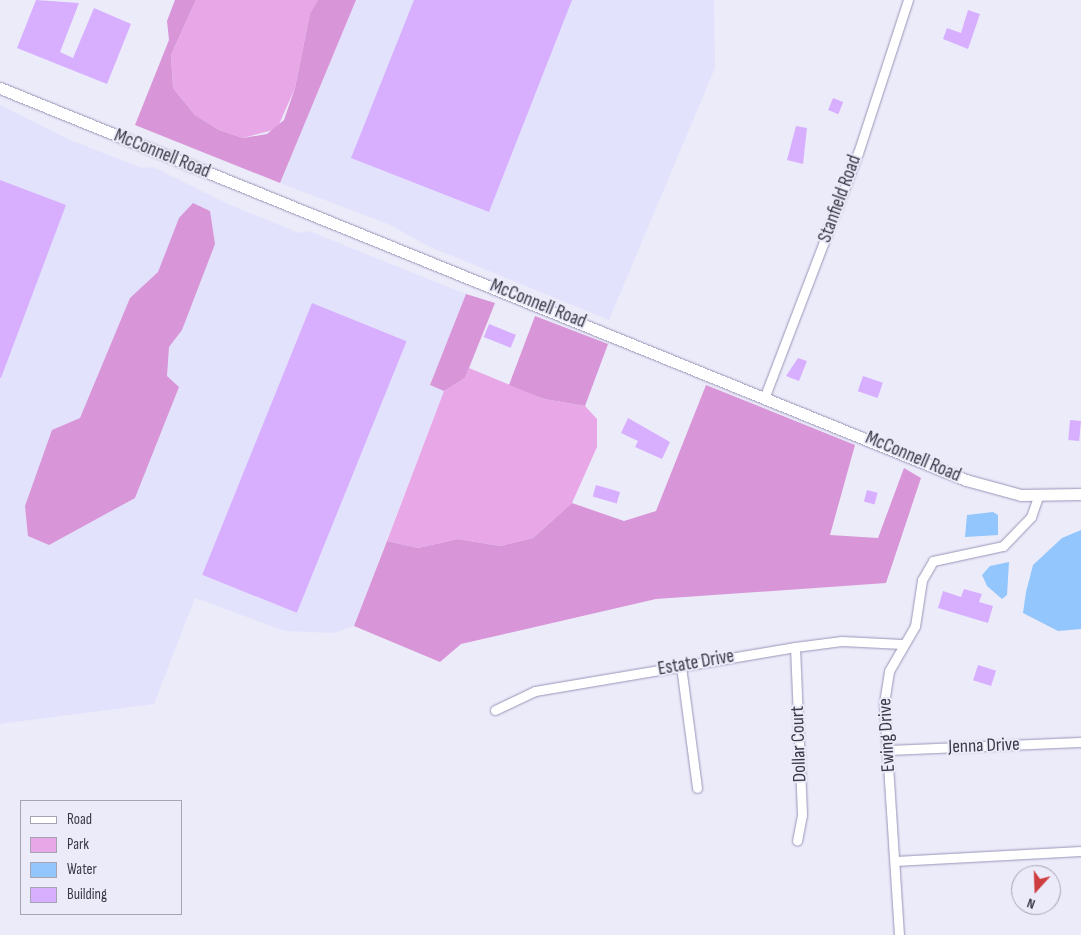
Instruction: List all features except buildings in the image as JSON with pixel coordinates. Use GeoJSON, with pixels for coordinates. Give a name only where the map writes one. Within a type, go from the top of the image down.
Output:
{"type":"FeatureCollection","features":[{"type":"Feature","properties":{"kind":"street","name":"Stanfield Road"},"geometry":{"type":"LineString","coordinates":[[765,396],[858,153],[908,0]]}},
{"type":"Feature","properties":{"kind":"street","name":"McConnell Road"},"geometry":{"type":"LineString","coordinates":[[0,88],[765,396],[966,480],[1038,496],[1081,494]]}},
{"type":"Feature","properties":{"kind":"street","name":"Ewing Drive"},"geometry":{"type":"LineString","coordinates":[[899,935],[887,750],[885,687],[902,644],[915,626],[922,580],[933,561],[1003,546],[1031,517],[1038,496]]}},
{"type":"Feature","properties":{"kind":"street","name":"Estate Drive"},"geometry":{"type":"LineString","coordinates":[[495,710],[535,692],[795,647],[842,642],[902,644]]}},
{"type":"Feature","properties":{"kind":"street","name":"Dollar Court"},"geometry":{"type":"LineString","coordinates":[[795,647],[802,815],[797,841]]}},
{"type":"Feature","properties":{"kind":"street"},"geometry":{"type":"LineString","coordinates":[[681,666],[697,788]]}},
{"type":"Feature","properties":{"kind":"street","name":"Jenna Drive"},"geometry":{"type":"LineString","coordinates":[[887,750],[1081,742]]}},
{"type":"Feature","properties":{"kind":"street"},"geometry":{"type":"LineString","coordinates":[[895,861],[1081,852]]}},
{"type":"Feature","properties":{"kind":"shaded area"},"geometry":{"type":"Polygon","coordinates":[[[175,0],[196,0],[171,55],[173,88],[195,115],[219,130],[243,138],[267,134],[284,120],[295,88],[310,13],[318,0],[356,0],[280,183],[135,125],[169,40],[167,21],[175,0]]]}},
{"type":"Feature","properties":{"kind":"shaded area"},"geometry":{"type":"Polygon","coordinates":[[[356,0],[714,0],[715,68],[609,320],[428,246],[388,224],[280,183],[356,0]]]}},
{"type":"Feature","properties":{"kind":"shaded area"},"geometry":{"type":"Polygon","coordinates":[[[0,105],[70,140],[142,168],[153,167],[228,204],[299,233],[309,231],[466,294],[430,385],[444,391],[354,626],[333,633],[285,631],[195,598],[154,704],[0,724],[0,105]]]}},
{"type":"Feature","properties":{"kind":"shaded area"},"geometry":{"type":"Polygon","coordinates":[[[193,203],[210,211],[215,244],[182,330],[169,347],[167,376],[179,387],[135,498],[49,545],[28,536],[25,506],[52,430],[80,418],[130,298],[158,272],[179,218],[193,203]]]}},
{"type":"Feature","properties":{"kind":"shaded area"},"geometry":{"type":"Polygon","coordinates":[[[466,294],[495,303],[465,378],[444,391],[430,385],[466,294]]]}},
{"type":"Feature","properties":{"kind":"shaded area"},"geometry":{"type":"Polygon","coordinates":[[[535,316],[608,344],[585,406],[544,399],[509,385],[535,316]]]}},
{"type":"Feature","properties":{"kind":"shaded area"},"geometry":{"type":"Polygon","coordinates":[[[706,385],[855,445],[830,535],[878,538],[904,468],[921,478],[886,583],[656,599],[461,644],[440,662],[354,626],[387,541],[418,548],[458,539],[500,546],[533,538],[572,503],[624,521],[656,511],[706,385]]]}},
{"type":"Feature","properties":{"kind":"green space"},"geometry":{"type":"Polygon","coordinates":[[[196,0],[318,0],[310,13],[295,88],[277,129],[243,138],[219,130],[195,115],[173,88],[171,55],[196,0]]]}},
{"type":"Feature","properties":{"kind":"green space"},"geometry":{"type":"Polygon","coordinates":[[[469,368],[544,399],[585,406],[597,419],[597,447],[572,503],[533,538],[500,546],[458,539],[418,548],[387,541],[444,391],[465,378],[469,368]]]}},
{"type":"Feature","properties":{"kind":"water"},"geometry":{"type":"Polygon","coordinates":[[[993,512],[998,515],[998,535],[965,537],[967,515],[993,512]]]}},
{"type":"Feature","properties":{"kind":"water"},"geometry":{"type":"Polygon","coordinates":[[[1081,530],[1081,629],[1058,631],[1023,613],[1026,592],[1033,565],[1062,538],[1081,530]]]}},
{"type":"Feature","properties":{"kind":"water"},"geometry":{"type":"Polygon","coordinates":[[[1009,562],[1007,595],[1002,599],[987,586],[982,575],[990,566],[1009,562]]]}}]}
